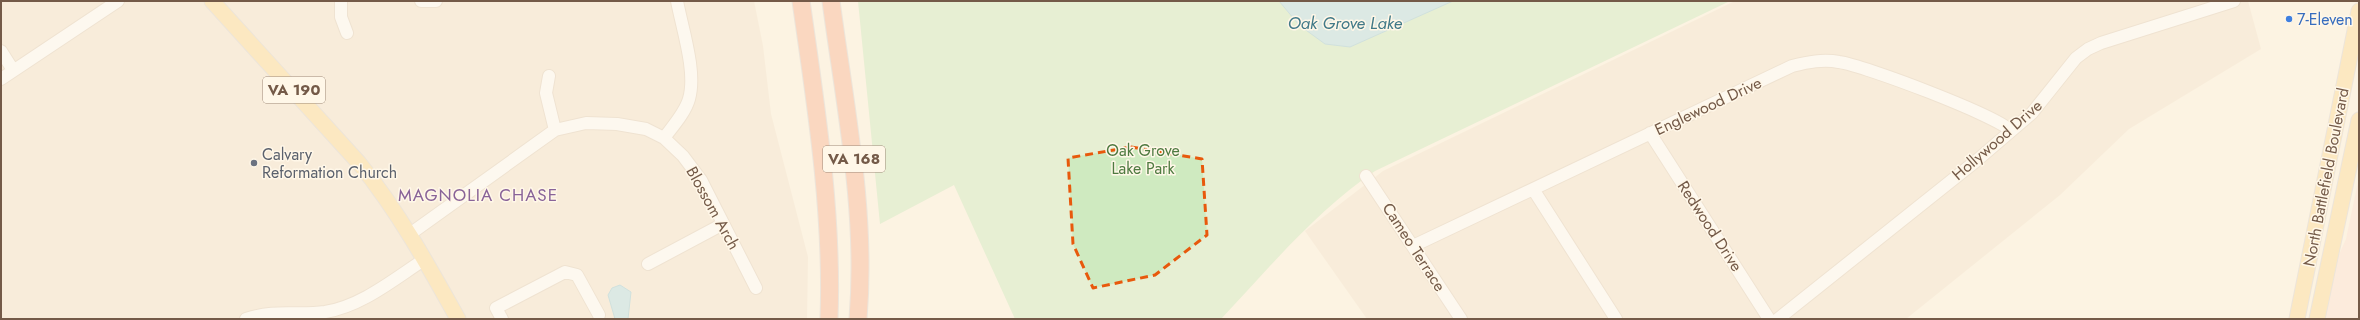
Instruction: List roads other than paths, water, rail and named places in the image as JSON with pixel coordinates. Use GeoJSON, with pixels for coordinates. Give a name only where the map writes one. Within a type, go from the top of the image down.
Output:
{"type":"FeatureCollection","features":[{"type":"Feature","properties":{"kind":"highway","name":"VA 168"},"geometry":{"type":"LineString","coordinates":[[801,1],[812,79],[830,236],[829,319]]}},
{"type":"Feature","properties":{"kind":"highway","name":"VA 168"},"geometry":{"type":"LineString","coordinates":[[831,1],[853,154],[859,223],[858,319]]}},
{"type":"Feature","properties":{"kind":"main road","name":"VA 190"},"geometry":{"type":"LineString","coordinates":[[212,1],[359,163],[381,190],[425,259],[458,319]]}},
{"type":"Feature","properties":{"kind":"main road","name":"North Battlefield Boulevard"},"geometry":{"type":"LineString","coordinates":[[2297,319],[2359,11]]}},
{"type":"Feature","properties":{"kind":"main road","name":"North Battlefield Boulevard"},"geometry":{"type":"LineString","coordinates":[[2317,319],[2359,120]]}},
{"type":"Feature","properties":{"kind":"street"},"geometry":{"type":"LineString","coordinates":[[1,79],[118,1]]}},
{"type":"Feature","properties":{"kind":"street"},"geometry":{"type":"LineString","coordinates":[[341,1],[341,17],[348,33]]}},
{"type":"Feature","properties":{"kind":"street"},"geometry":{"type":"LineString","coordinates":[[421,1],[436,1]]}},
{"type":"Feature","properties":{"kind":"street"},"geometry":{"type":"LineString","coordinates":[[664,138],[678,120],[689,99],[692,80],[677,1]]}},
{"type":"Feature","properties":{"kind":"street","name":"Hollywood Drive"},"geometry":{"type":"LineString","coordinates":[[1778,319],[2011,131],[2045,98],[2073,61],[2088,49],[2150,26],[2234,1]]}},
{"type":"Feature","properties":{"kind":"street"},"geometry":{"type":"LineString","coordinates":[[1,51],[13,70]]}},
{"type":"Feature","properties":{"kind":"street","name":"Englewood Drive"},"geometry":{"type":"LineString","coordinates":[[1413,246],[1792,66],[1808,62],[1829,60],[1851,64],[1931,94],[2001,123],[2011,131]]}},
{"type":"Feature","properties":{"kind":"street"},"geometry":{"type":"LineString","coordinates":[[549,76],[546,93],[555,130]]}},
{"type":"Feature","properties":{"kind":"street","name":"Blossom Arch"},"geometry":{"type":"LineString","coordinates":[[410,234],[555,130],[586,123],[617,124],[646,129],[664,138],[692,167],[756,288]]}},
{"type":"Feature","properties":{"kind":"street","name":"Redwood Drive"},"geometry":{"type":"LineString","coordinates":[[1650,133],[1770,319]]}},
{"type":"Feature","properties":{"kind":"street","name":"Cameo Terrace"},"geometry":{"type":"LineString","coordinates":[[1366,176],[1461,319]]}},
{"type":"Feature","properties":{"kind":"street"},"geometry":{"type":"LineString","coordinates":[[1533,189],[1616,319]]}},
{"type":"Feature","properties":{"kind":"street"},"geometry":{"type":"LineString","coordinates":[[648,264],[723,224]]}},
{"type":"Feature","properties":{"kind":"street"},"geometry":{"type":"LineString","coordinates":[[246,319],[276,312],[308,313],[344,308],[373,293],[425,259]]}},
{"type":"Feature","properties":{"kind":"street"},"geometry":{"type":"LineString","coordinates":[[502,319],[496,308],[565,272],[577,275],[598,314]]}},
{"type":"Feature","properties":{"kind":"water","name":"Oak Grove Lake"},"geometry":{"type":"Polygon","coordinates":[[[1279,1],[1453,1],[1350,47],[1325,44],[1299,25],[1279,1]]]}},
{"type":"Feature","properties":{"kind":"water"},"geometry":{"type":"Polygon","coordinates":[[[620,285],[631,292],[628,319],[615,319],[608,295],[612,288],[620,285]]]}},
{"type":"Feature","properties":{"kind":"place","name":"7-Eleven"},"geometry":{"type":"Point","coordinates":[2289,19]}},
{"type":"Feature","properties":{"kind":"place","name":"Calvary Reformation Church"},"geometry":{"type":"Point","coordinates":[254,163]}},
{"type":"Feature","properties":{"kind":"district","name":"MAGNOLIA CHASE"},"geometry":{"type":"Point","coordinates":[478,195]}},
{"type":"Feature","properties":{"kind":"park label","name":"Oak Grove Lake Park"},"geometry":{"type":"Point","coordinates":[1143,159]}}]}
